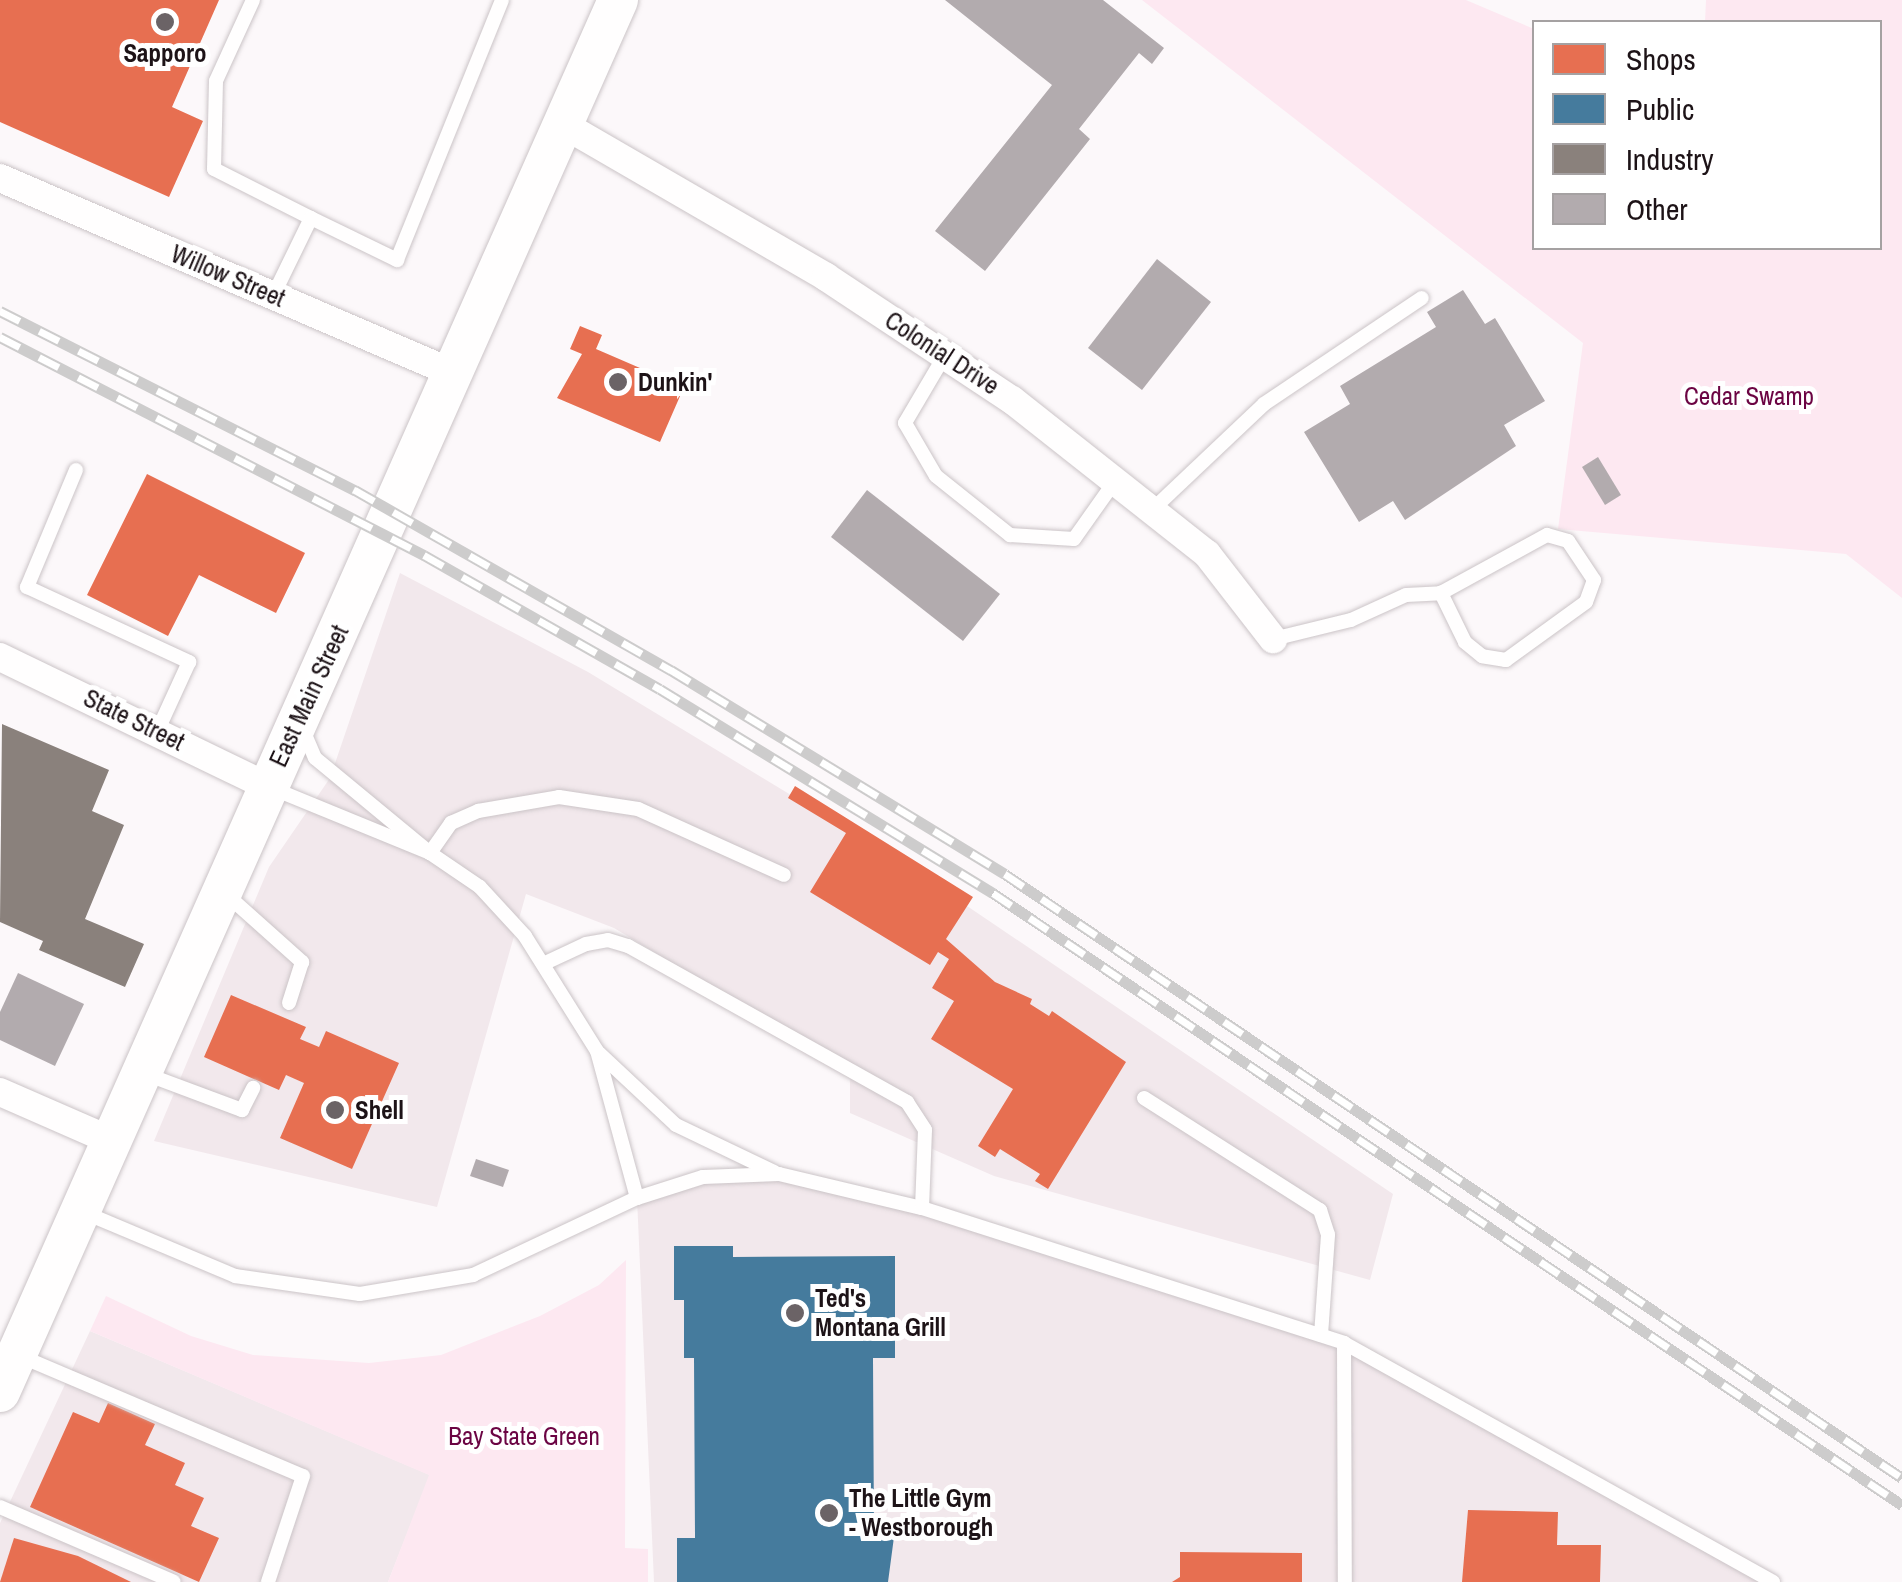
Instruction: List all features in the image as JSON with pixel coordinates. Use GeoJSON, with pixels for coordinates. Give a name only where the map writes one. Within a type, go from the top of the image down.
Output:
{"type":"FeatureCollection","features":[{"type":"Feature","properties":{"kind":"main road","name":"East Main Street"},"geometry":{"type":"LineString","coordinates":[[0,1392],[618,0]]}},
{"type":"Feature","properties":{"kind":"street","name":"Colonial Drive"},"geometry":{"type":"LineString","coordinates":[[564,126],[826,277],[944,356],[1207,554],[1274,639]]}},
{"type":"Feature","properties":{"kind":"street","name":"Willow Street"},"geometry":{"type":"LineString","coordinates":[[0,178],[455,374]]}},
{"type":"Feature","properties":{"kind":"street","name":"State Street"},"geometry":{"type":"LineString","coordinates":[[0,657],[267,786]]}},
{"type":"Feature","properties":{"kind":"street"},"geometry":{"type":"LineString","coordinates":[[0,1092],[112,1141]]}},
{"type":"Feature","properties":{"kind":"lane"},"geometry":{"type":"LineString","coordinates":[[253,0],[216,81],[214,170],[397,260],[502,0]]}},
{"type":"Feature","properties":{"kind":"lane"},"geometry":{"type":"LineString","coordinates":[[272,296],[311,218]]}},
{"type":"Feature","properties":{"kind":"lane"},"geometry":{"type":"LineString","coordinates":[[1152,510],[1264,404],[1422,298]]}},
{"type":"Feature","properties":{"kind":"lane"},"geometry":{"type":"LineString","coordinates":[[944,356],[905,423],[936,476],[1010,535],[1074,539],[1115,481]]}},
{"type":"Feature","properties":{"kind":"lane"},"geometry":{"type":"LineString","coordinates":[[76,470],[26,587],[189,662],[158,732]]}},
{"type":"Feature","properties":{"kind":"lane"},"geometry":{"type":"LineString","coordinates":[[1274,639],[1352,620],[1406,595],[1441,593],[1547,536],[1568,541],[1594,580],[1586,602],[1506,660],[1482,656],[1465,642],[1441,593]]}},
{"type":"Feature","properties":{"kind":"lane"},"geometry":{"type":"LineString","coordinates":[[298,720],[315,758],[430,853],[480,887],[543,964],[597,1051],[676,1126],[779,1174],[922,1208],[1344,1343],[1774,1582]]}},
{"type":"Feature","properties":{"kind":"lane"},"geometry":{"type":"LineString","coordinates":[[267,786],[430,853]]}},
{"type":"Feature","properties":{"kind":"lane"},"geometry":{"type":"LineString","coordinates":[[430,853],[451,824],[478,810],[560,796],[680,824],[784,875]]}},
{"type":"Feature","properties":{"kind":"lane"},"geometry":{"type":"LineString","coordinates":[[223,892],[302,962],[289,1004]]}},
{"type":"Feature","properties":{"kind":"lane"},"geometry":{"type":"LineString","coordinates":[[543,964],[586,944],[608,940],[628,946],[907,1102],[926,1130],[922,1208]]}},
{"type":"Feature","properties":{"kind":"lane"},"geometry":{"type":"LineString","coordinates":[[597,1051],[637,1198]]}},
{"type":"Feature","properties":{"kind":"lane"},"geometry":{"type":"LineString","coordinates":[[142,1073],[242,1110],[252,1088]]}},
{"type":"Feature","properties":{"kind":"lane"},"geometry":{"type":"LineString","coordinates":[[1144,1098],[1320,1210],[1328,1235],[1321,1335]]}},
{"type":"Feature","properties":{"kind":"lane"},"geometry":{"type":"LineString","coordinates":[[80,1211],[236,1276],[360,1294],[473,1276],[637,1198],[704,1177],[779,1174]]}},
{"type":"Feature","properties":{"kind":"lane"},"geometry":{"type":"LineString","coordinates":[[1344,1343],[1345,1582]]}},
{"type":"Feature","properties":{"kind":"lane"},"geometry":{"type":"LineString","coordinates":[[16,1355],[303,1476],[268,1582]]}},
{"type":"Feature","properties":{"kind":"lane"},"geometry":{"type":"LineString","coordinates":[[0,1507],[174,1582]]}},
{"type":"Feature","properties":{"kind":"shaded area"},"geometry":{"type":"Polygon","coordinates":[[[400,573],[588,672],[908,866],[1393,1194],[1370,1280],[994,1176],[850,1113],[850,1070],[614,928],[526,894],[437,1207],[154,1141],[269,867],[330,778],[400,573]]]}},
{"type":"Feature","properties":{"kind":"shaded area"},"geometry":{"type":"Polygon","coordinates":[[[779,1174],[922,1208],[1344,1343],[1773,1582],[654,1582],[637,1198],[703,1177],[779,1174]]]}},
{"type":"Feature","properties":{"kind":"shaded area"},"geometry":{"type":"Polygon","coordinates":[[[90,1331],[430,1475],[388,1582],[0,1582],[0,1523],[90,1331]]]}},
{"type":"Feature","properties":{"kind":"green space","name":"Cedar Swamp"},"geometry":{"type":"Polygon","coordinates":[[[1142,0],[1466,0],[1532,28],[1532,250],[1882,250],[1882,20],[1705,20],[1706,0],[1902,0],[1902,598],[1846,554],[1558,529],[1583,343],[1142,0]]]}},
{"type":"Feature","properties":{"kind":"green space","name":"Bay State Green"},"geometry":{"type":"Polygon","coordinates":[[[626,1260],[625,1548],[648,1549],[648,1582],[388,1582],[429,1475],[90,1331],[106,1296],[191,1336],[253,1355],[369,1363],[441,1355],[540,1316],[599,1285],[626,1260]]]}},
{"type":"Feature","properties":{"kind":"building: Shops"},"geometry":{"type":"Polygon","coordinates":[[[0,0],[219,0],[172,107],[203,121],[169,197],[0,122],[0,0]]]}},
{"type":"Feature","properties":{"kind":"building: Shops","name":"Dunkin'"},"geometry":{"type":"Polygon","coordinates":[[[580,326],[602,335],[596,349],[684,387],[660,442],[557,398],[582,354],[570,349],[580,326]]]}},
{"type":"Feature","properties":{"kind":"building: Shops"},"geometry":{"type":"Polygon","coordinates":[[[147,474],[305,553],[276,613],[199,575],[168,636],[87,595],[147,474]]]}},
{"type":"Feature","properties":{"kind":"building: Shops"},"geometry":{"type":"Polygon","coordinates":[[[795,786],[973,897],[946,939],[995,982],[1032,999],[1030,1004],[1049,1016],[1052,1011],[1126,1062],[1048,1189],[1035,1181],[1040,1174],[1000,1149],[995,1157],[978,1146],[1013,1089],[931,1039],[954,1001],[932,988],[949,959],[938,952],[930,965],[810,892],[846,833],[788,798],[795,786]]]}},
{"type":"Feature","properties":{"kind":"building: Shops"},"geometry":{"type":"Polygon","coordinates":[[[231,995],[306,1027],[300,1039],[319,1047],[326,1031],[399,1063],[352,1169],[280,1138],[304,1083],[286,1075],[279,1090],[204,1057],[231,995]]]}},
{"type":"Feature","properties":{"kind":"building: Shops"},"geometry":{"type":"Polygon","coordinates":[[[108,1403],[155,1424],[145,1445],[185,1463],[175,1485],[204,1498],[191,1526],[219,1538],[199,1582],[30,1507],[73,1412],[99,1423],[108,1403]]]}},
{"type":"Feature","properties":{"kind":"building: Shops"},"geometry":{"type":"Polygon","coordinates":[[[1468,1510],[1558,1512],[1557,1545],[1601,1545],[1600,1582],[1462,1582],[1468,1510]]]}},
{"type":"Feature","properties":{"kind":"building: Shops"},"geometry":{"type":"Polygon","coordinates":[[[14,1538],[78,1556],[131,1582],[0,1582],[14,1538]]]}},
{"type":"Feature","properties":{"kind":"building: Shops"},"geometry":{"type":"Polygon","coordinates":[[[1180,1552],[1302,1553],[1302,1582],[1172,1582],[1180,1577],[1180,1552]]]}},
{"type":"Feature","properties":{"kind":"building: Public"},"geometry":{"type":"Polygon","coordinates":[[[674,1246],[733,1246],[733,1257],[895,1256],[895,1358],[873,1358],[874,1537],[894,1537],[888,1582],[677,1582],[677,1538],[695,1538],[694,1358],[684,1358],[684,1300],[674,1300],[674,1246]]]}},
{"type":"Feature","properties":{"kind":"building: Industry"},"geometry":{"type":"Polygon","coordinates":[[[2,724],[109,770],[92,811],[124,825],[85,919],[144,944],[125,987],[39,950],[43,941],[0,922],[2,724]]]}},
{"type":"Feature","properties":{"kind":"building: Other"},"geometry":{"type":"Polygon","coordinates":[[[945,0],[1103,0],[1164,48],[1152,64],[1139,53],[1079,129],[1090,139],[985,271],[935,231],[1052,85],[945,0]]]}},
{"type":"Feature","properties":{"kind":"building: Other"},"geometry":{"type":"Polygon","coordinates":[[[1157,259],[1211,302],[1142,390],[1088,348],[1157,259]]]}},
{"type":"Feature","properties":{"kind":"building: Other"},"geometry":{"type":"Polygon","coordinates":[[[1463,290],[1485,324],[1495,318],[1545,401],[1504,425],[1516,446],[1405,520],[1393,501],[1359,522],[1304,432],[1350,404],[1340,386],[1436,327],[1427,312],[1463,290]]]}},
{"type":"Feature","properties":{"kind":"building: Other"},"geometry":{"type":"Polygon","coordinates":[[[1598,457],[1621,495],[1605,505],[1582,467],[1598,457]]]}},
{"type":"Feature","properties":{"kind":"building: Other"},"geometry":{"type":"Polygon","coordinates":[[[867,490],[1000,594],[963,641],[831,537],[867,490]]]}},
{"type":"Feature","properties":{"kind":"building: Other"},"geometry":{"type":"Polygon","coordinates":[[[18,973],[84,1004],[55,1066],[0,1040],[0,1012],[18,973]]]}},
{"type":"Feature","properties":{"kind":"building: Other"},"geometry":{"type":"Polygon","coordinates":[[[476,1159],[509,1170],[503,1187],[470,1176],[476,1159]]]}},
{"type":"Feature","properties":{"kind":"railway"},"geometry":{"type":"LineString","coordinates":[[0,311],[355,490],[671,670],[1005,874],[1902,1478]]}},
{"type":"Feature","properties":{"kind":"railway"},"geometry":{"type":"LineString","coordinates":[[0,337],[424,555],[660,689],[993,893],[1902,1505]]}},
{"type":"Feature","properties":{"kind":"place","name":"Sapporo"},"geometry":{"type":"Point","coordinates":[165,22]}},
{"type":"Feature","properties":{"kind":"place","name":"Dunkin'"},"geometry":{"type":"Point","coordinates":[618,382]}},
{"type":"Feature","properties":{"kind":"place","name":"Shell"},"geometry":{"type":"Point","coordinates":[335,1110]}},
{"type":"Feature","properties":{"kind":"place","name":"Ted's Montana Grill"},"geometry":{"type":"Point","coordinates":[795,1313]}},
{"type":"Feature","properties":{"kind":"place","name":"The Little Gym - Westborough"},"geometry":{"type":"Point","coordinates":[829,1513]}}]}
